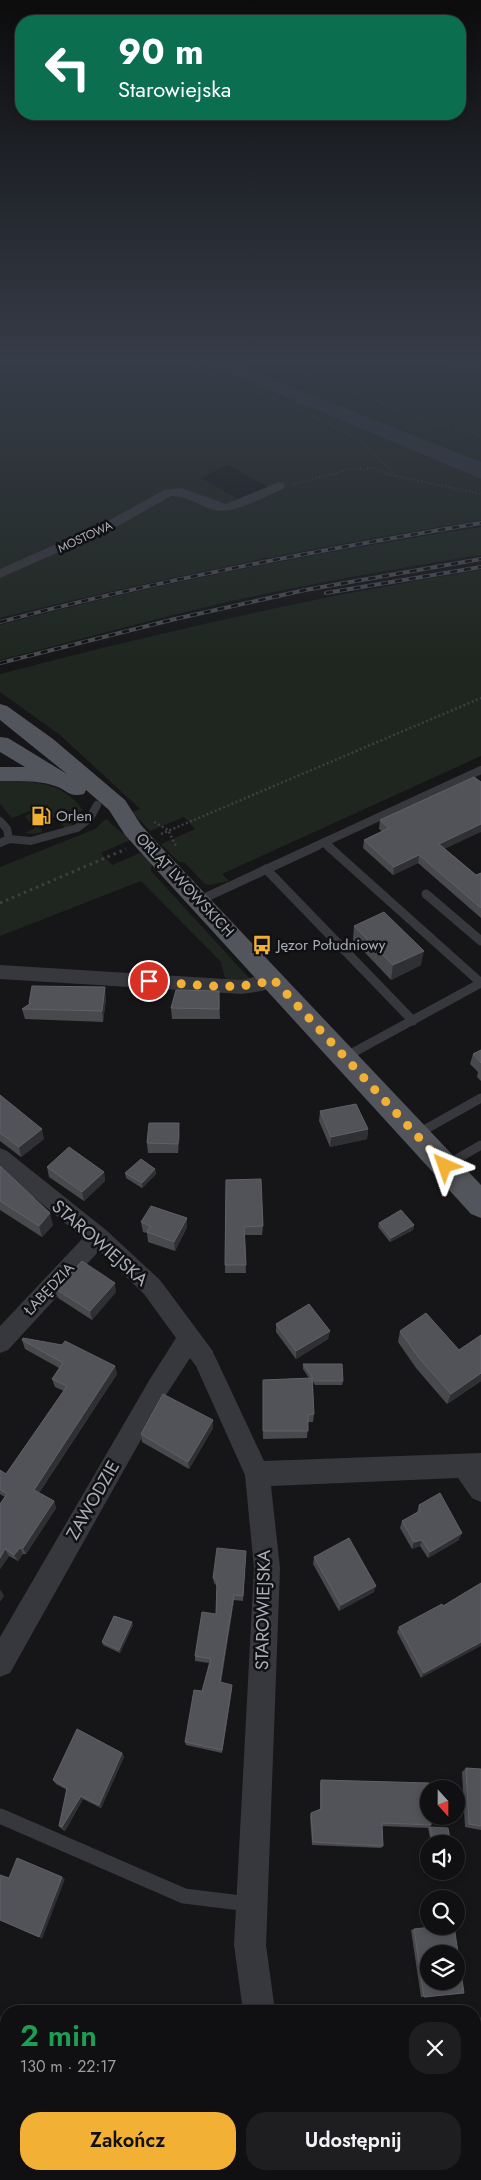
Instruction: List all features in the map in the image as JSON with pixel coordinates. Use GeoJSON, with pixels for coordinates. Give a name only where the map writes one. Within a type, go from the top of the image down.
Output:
{"type":"FeatureCollection","features":[{"type":"Feature","properties":{"kind":"main road","name":"ORLĄT LWOWSKICH"},"geometry":{"type":"LineString","coordinates":[[0,710],[45,744],[117,805],[133,830],[481,1205]]}},
{"type":"Feature","properties":{"kind":"main road"},"geometry":{"type":"LineString","coordinates":[[0,737],[28,738],[45,744]]}},
{"type":"Feature","properties":{"kind":"main road","name":"ORLĄT LWOWSKICH"},"geometry":{"type":"LineString","coordinates":[[0,743],[71,785],[114,819],[133,830]]}},
{"type":"Feature","properties":{"kind":"main road"},"geometry":{"type":"LineString","coordinates":[[0,774],[43,777],[71,785]]}},
{"type":"Feature","properties":{"kind":"street","name":"MOSTOWA"},"geometry":{"type":"LineString","coordinates":[[0,574],[114,523],[168,493],[181,492],[217,507],[227,508],[279,486]]}},
{"type":"Feature","properties":{"kind":"street"},"geometry":{"type":"LineString","coordinates":[[0,972],[242,986],[260,984],[273,979]]}},
{"type":"Feature","properties":{"kind":"street","name":"STAROWIEJSKA"},"geometry":{"type":"LineString","coordinates":[[0,1157],[98,1237],[152,1287],[204,1358],[257,1474],[267,1568],[250,1945],[258,2005]]}},
{"type":"Feature","properties":{"kind":"street","name":"ŁABĘDZIA"},"geometry":{"type":"LineString","coordinates":[[0,1342],[98,1237]]}},
{"type":"Feature","properties":{"kind":"street","name":"ZAWODZIE"},"geometry":{"type":"LineString","coordinates":[[0,1663],[158,1387],[189,1338]]}},
{"type":"Feature","properties":{"kind":"street"},"geometry":{"type":"LineString","coordinates":[[257,1474],[472,1465],[481,1489]]}},
{"type":"Feature","properties":{"kind":"lane"},"geometry":{"type":"LineString","coordinates":[[200,900],[481,770]]}},
{"type":"Feature","properties":{"kind":"lane"},"geometry":{"type":"LineString","coordinates":[[0,843],[9,839],[31,841],[77,828],[90,818],[97,805]]}},
{"type":"Feature","properties":{"kind":"lane"},"geometry":{"type":"LineString","coordinates":[[0,821],[7,829],[9,839]]}},
{"type":"Feature","properties":{"kind":"lane"},"geometry":{"type":"LineString","coordinates":[[324,842],[481,983],[344,1057]]}},
{"type":"Feature","properties":{"kind":"lane"},"geometry":{"type":"LineString","coordinates":[[266,869],[413,1020]]}},
{"type":"Feature","properties":{"kind":"lane"},"geometry":{"type":"LineString","coordinates":[[426,894],[481,941]]}},
{"type":"Feature","properties":{"kind":"lane"},"geometry":{"type":"LineString","coordinates":[[416,1135],[481,1098]]}},
{"type":"Feature","properties":{"kind":"lane"},"geometry":{"type":"LineString","coordinates":[[445,1166],[481,1145]]}},
{"type":"Feature","properties":{"kind":"lane"},"geometry":{"type":"LineString","coordinates":[[0,1816],[184,1896],[252,1905]]}},
{"type":"Feature","properties":{"kind":"path"},"geometry":{"type":"LineString","coordinates":[[384,464],[394,474]]}},
{"type":"Feature","properties":{"kind":"path"},"geometry":{"type":"LineString","coordinates":[[279,486],[352,469],[374,468],[387,474],[481,494]]}},
{"type":"Feature","properties":{"kind":"path"},"geometry":{"type":"LineString","coordinates":[[188,822],[199,819],[481,698]]}},
{"type":"Feature","properties":{"kind":"path"},"geometry":{"type":"LineString","coordinates":[[0,903],[105,858]]}},
{"type":"Feature","properties":{"kind":"shaded area"},"geometry":{"type":"Polygon","coordinates":[[[0,464],[445,464],[481,479],[481,520],[239,564],[119,589],[0,618],[0,464]],[[228,465],[201,478],[241,501],[268,487],[228,465]]]}},
{"type":"Feature","properties":{"kind":"shaded area"},"geometry":{"type":"Polygon","coordinates":[[[445,464],[481,464],[481,479],[445,464]]]}},
{"type":"Feature","properties":{"kind":"shaded area"},"geometry":{"type":"Polygon","coordinates":[[[481,527],[481,555],[356,576],[231,601],[0,660],[0,625],[179,582],[299,558],[481,527]]]}},
{"type":"Feature","properties":{"kind":"shaded area"},"geometry":{"type":"Polygon","coordinates":[[[481,570],[481,756],[222,874],[229,881],[205,884],[185,863],[178,861],[161,844],[195,829],[184,817],[150,831],[132,812],[140,809],[60,735],[0,692],[0,674],[180,629],[299,603],[481,570]]]}},
{"type":"Feature","properties":{"kind":"shaded area"},"geometry":{"type":"Polygon","coordinates":[[[0,781],[24,781],[46,784],[65,793],[82,809],[76,821],[68,827],[65,828],[55,817],[37,824],[43,832],[25,833],[35,828],[25,816],[40,810],[38,808],[12,818],[0,804],[0,781]]]}},
{"type":"Feature","properties":{"kind":"shaded area"},"geometry":{"type":"Polygon","coordinates":[[[106,819],[130,840],[101,853],[112,865],[140,853],[152,864],[151,871],[249,978],[242,981],[225,978],[221,962],[141,881],[0,936],[0,867],[95,829],[106,819]]]}},
{"type":"Feature","properties":{"kind":"building"},"geometry":{"type":"Polygon","coordinates":[[[474,777],[481,782],[481,824],[439,844],[476,875],[481,873],[481,908],[419,855],[394,867],[364,840],[389,828],[380,820],[474,777]]]}},
{"type":"Feature","properties":{"kind":"building"},"geometry":{"type":"Polygon","coordinates":[[[384,912],[424,951],[393,965],[354,926],[384,912]]]}},
{"type":"Feature","properties":{"kind":"building"},"geometry":{"type":"Polygon","coordinates":[[[32,986],[105,987],[102,1011],[22,1009],[31,1003],[29,1003],[32,986]]]}},
{"type":"Feature","properties":{"kind":"building"},"geometry":{"type":"Polygon","coordinates":[[[176,990],[219,991],[219,1009],[171,1008],[176,990]]]}},
{"type":"Feature","properties":{"kind":"building"},"geometry":{"type":"Polygon","coordinates":[[[481,1050],[481,1063],[473,1054],[481,1050]]]}},
{"type":"Feature","properties":{"kind":"building"},"geometry":{"type":"Polygon","coordinates":[[[0,1095],[42,1129],[19,1147],[0,1133],[0,1095]]]}},
{"type":"Feature","properties":{"kind":"building"},"geometry":{"type":"Polygon","coordinates":[[[356,1104],[368,1129],[331,1137],[320,1111],[356,1104]]]}},
{"type":"Feature","properties":{"kind":"building"},"geometry":{"type":"Polygon","coordinates":[[[149,1123],[179,1123],[178,1144],[147,1143],[149,1123]]]}},
{"type":"Feature","properties":{"kind":"building"},"geometry":{"type":"Polygon","coordinates":[[[69,1147],[104,1172],[82,1192],[47,1167],[69,1147]]]}},
{"type":"Feature","properties":{"kind":"building"},"geometry":{"type":"Polygon","coordinates":[[[141,1159],[155,1169],[142,1183],[125,1173],[141,1159]]]}},
{"type":"Feature","properties":{"kind":"building"},"geometry":{"type":"Polygon","coordinates":[[[0,1166],[50,1213],[39,1226],[0,1201],[0,1166]]]}},
{"type":"Feature","properties":{"kind":"building"},"geometry":{"type":"Polygon","coordinates":[[[261,1179],[263,1226],[244,1227],[246,1265],[225,1265],[226,1180],[261,1179]]]}},
{"type":"Feature","properties":{"kind":"building"},"geometry":{"type":"Polygon","coordinates":[[[151,1206],[187,1218],[174,1242],[147,1232],[150,1226],[141,1222],[151,1206]]]}},
{"type":"Feature","properties":{"kind":"building"},"geometry":{"type":"Polygon","coordinates":[[[401,1210],[414,1225],[391,1238],[379,1223],[401,1210]]]}},
{"type":"Feature","properties":{"kind":"building"},"geometry":{"type":"Polygon","coordinates":[[[82,1261],[115,1283],[90,1311],[56,1289],[82,1261]]]}},
{"type":"Feature","properties":{"kind":"building"},"geometry":{"type":"Polygon","coordinates":[[[309,1304],[330,1331],[296,1351],[276,1324],[309,1304]]]}},
{"type":"Feature","properties":{"kind":"building"},"geometry":{"type":"Polygon","coordinates":[[[426,1313],[459,1350],[481,1335],[481,1373],[451,1394],[419,1358],[400,1331],[426,1313]]]}},
{"type":"Feature","properties":{"kind":"building"},"geometry":{"type":"Polygon","coordinates":[[[23,1338],[62,1345],[65,1341],[115,1366],[34,1490],[54,1501],[23,1548],[20,1548],[14,1555],[5,1549],[0,1558],[0,1504],[7,1494],[0,1489],[0,1470],[6,1474],[67,1386],[52,1379],[63,1363],[22,1340],[23,1338]]]}},
{"type":"Feature","properties":{"kind":"building"},"geometry":{"type":"Polygon","coordinates":[[[303,1364],[342,1364],[343,1381],[315,1381],[303,1364]]]}},
{"type":"Feature","properties":{"kind":"building"},"geometry":{"type":"Polygon","coordinates":[[[312,1378],[314,1414],[308,1415],[308,1431],[263,1431],[263,1380],[312,1378]]]}},
{"type":"Feature","properties":{"kind":"building"},"geometry":{"type":"Polygon","coordinates":[[[163,1394],[213,1420],[188,1462],[141,1434],[163,1394]]]}},
{"type":"Feature","properties":{"kind":"building"},"geometry":{"type":"Polygon","coordinates":[[[440,1493],[462,1533],[430,1552],[422,1540],[414,1542],[402,1521],[420,1511],[419,1505],[440,1493]]]}},
{"type":"Feature","properties":{"kind":"building"},"geometry":{"type":"Polygon","coordinates":[[[349,1538],[376,1586],[341,1605],[314,1557],[349,1538]]]}},
{"type":"Feature","properties":{"kind":"building"},"geometry":{"type":"Polygon","coordinates":[[[217,1548],[246,1551],[243,1596],[234,1595],[220,1682],[232,1685],[222,1750],[185,1742],[194,1690],[202,1691],[211,1659],[195,1656],[202,1612],[216,1614],[217,1581],[213,1578],[217,1548]]]}},
{"type":"Feature","properties":{"kind":"building"},"geometry":{"type":"Polygon","coordinates":[[[481,1583],[481,1642],[424,1673],[399,1627],[442,1604],[443,1606],[481,1583]]]}},
{"type":"Feature","properties":{"kind":"building"},"geometry":{"type":"Polygon","coordinates":[[[114,1616],[132,1622],[119,1650],[102,1642],[114,1616]]]}},
{"type":"Feature","properties":{"kind":"building"},"geometry":{"type":"Polygon","coordinates":[[[77,1729],[122,1753],[99,1805],[81,1796],[62,1827],[59,1826],[67,1788],[53,1780],[77,1729]]]}},
{"type":"Feature","properties":{"kind":"building"},"geometry":{"type":"Polygon","coordinates":[[[466,1768],[481,1769],[481,1826],[469,1824],[466,1768]]]}},
{"type":"Feature","properties":{"kind":"building"},"geometry":{"type":"Polygon","coordinates":[[[321,1780],[420,1783],[420,1825],[382,1823],[383,1846],[313,1842],[311,1813],[321,1809],[321,1780]]]}},
{"type":"Feature","properties":{"kind":"building"},"geometry":{"type":"Polygon","coordinates":[[[430,1827],[448,1828],[449,1835],[431,1835],[430,1827]]]}},
{"type":"Feature","properties":{"kind":"building"},"geometry":{"type":"Polygon","coordinates":[[[17,1858],[62,1877],[39,1937],[0,1920],[0,1875],[9,1878],[17,1858]]]}},
{"type":"Feature","properties":{"kind":"building"},"geometry":{"type":"Polygon","coordinates":[[[420,1928],[420,1935],[455,1935],[457,1945],[420,1945],[420,1970],[414,1929],[420,1928]]]}},
{"type":"Feature","properties":{"kind":"building"},"geometry":{"type":"Polygon","coordinates":[[[423,1990],[464,1990],[464,1993],[424,1997],[423,1990]]]}},
{"type":"Feature","properties":{"kind":"railway"},"geometry":{"type":"LineString","coordinates":[[0,622],[179,579],[481,523]]}},
{"type":"Feature","properties":{"kind":"railway"},"geometry":{"type":"LineString","coordinates":[[0,663],[175,619],[305,590],[481,559]]}},
{"type":"Feature","properties":{"kind":"railway"},"geometry":{"type":"LineString","coordinates":[[326,593],[481,567]]}},
{"type":"Feature","properties":{"kind":"place","name":"Orlen"},"geometry":{"type":"Point","coordinates":[41,816]}},
{"type":"Feature","properties":{"kind":"place","name":"Jęzor Południowy"},"geometry":{"type":"Point","coordinates":[262,945]}},
{"type":"Feature","properties":{"kind":"route"},"geometry":{"type":"LineString","coordinates":[[149,981],[252,986],[273,979],[445,1166]]}}]}
